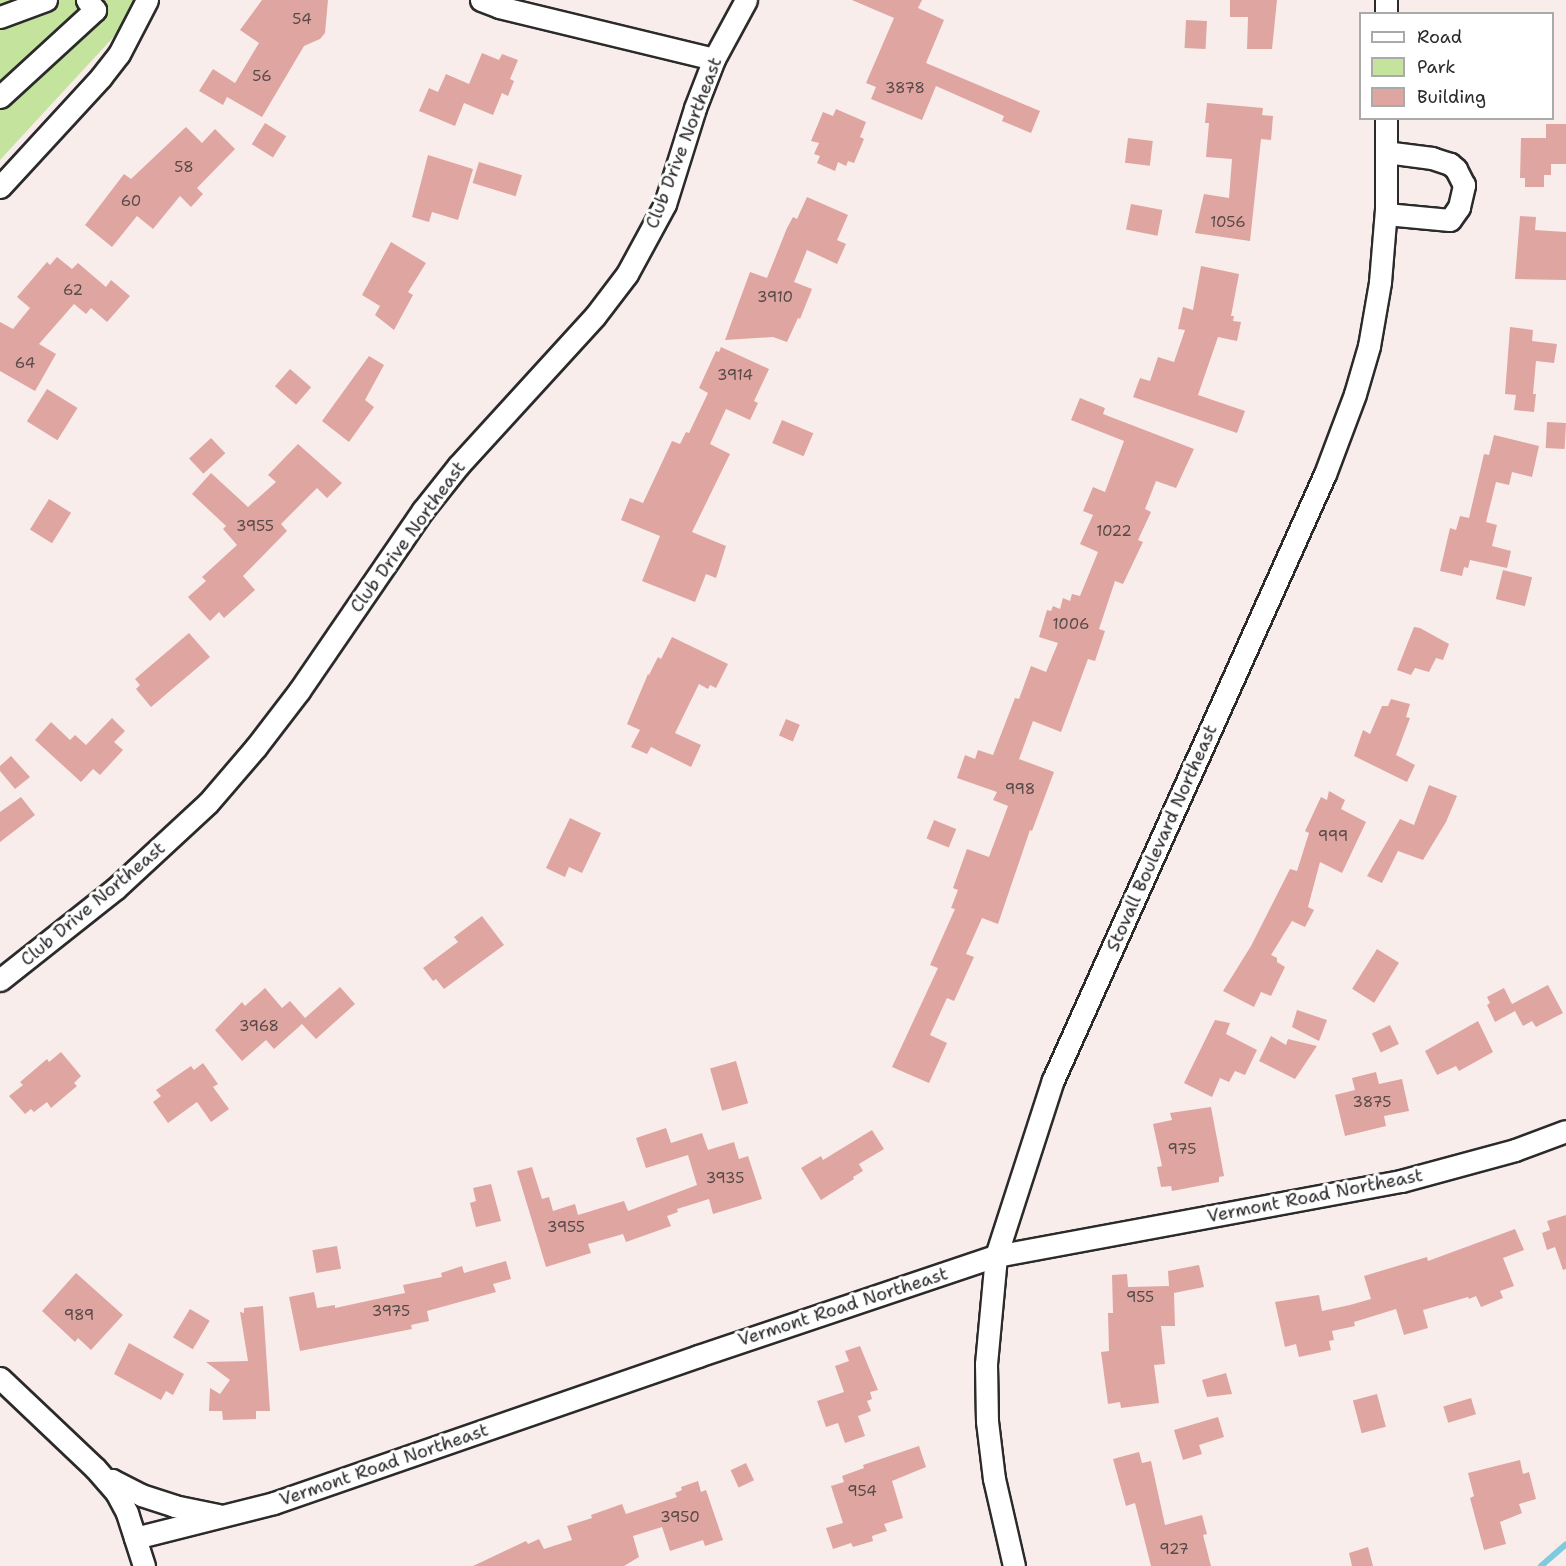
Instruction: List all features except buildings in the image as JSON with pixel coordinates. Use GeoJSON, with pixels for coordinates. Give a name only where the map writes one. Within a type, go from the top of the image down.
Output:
{"type":"FeatureCollection","features":[{"type":"Feature","properties":{"kind":"street"},"geometry":{"type":"LineString","coordinates":[[0,17],[46,0]]}},
{"type":"Feature","properties":{"kind":"street"},"geometry":{"type":"LineString","coordinates":[[0,97],[95,10],[87,0]]}},
{"type":"Feature","properties":{"kind":"street"},"geometry":{"type":"LineString","coordinates":[[0,187],[101,77],[119,54],[147,0]]}},
{"type":"Feature","properties":{"kind":"street"},"geometry":{"type":"LineString","coordinates":[[481,0],[499,7],[714,59]]}},
{"type":"Feature","properties":{"kind":"street","name":"Club Drive Northeast"},"geometry":{"type":"LineString","coordinates":[[0,980],[115,889],[208,802],[256,747],[299,691],[423,510],[458,466],[595,316],[627,274],[661,212],[714,59],[746,0]]}},
{"type":"Feature","properties":{"kind":"street","name":"Stovall Boulevard Northeast"},"geometry":{"type":"LineString","coordinates":[[1014,1566],[994,1479],[987,1421],[986,1364],[996,1256],[1053,1080],[1332,457],[1369,346],[1380,282],[1386,214],[1386,120]]}},
{"type":"Feature","properties":{"kind":"street"},"geometry":{"type":"LineString","coordinates":[[1386,152],[1432,158],[1450,164],[1456,169],[1464,185],[1459,207],[1450,220],[1386,214]]}},
{"type":"Feature","properties":{"kind":"street","name":"Vermont Road Northeast"},"geometry":{"type":"LineString","coordinates":[[135,1538],[274,1503],[698,1356],[996,1256],[1401,1181],[1484,1160],[1566,1131]]}},
{"type":"Feature","properties":{"kind":"street"},"geometry":{"type":"LineString","coordinates":[[0,1378],[116,1492],[127,1513],[144,1566]]}},
{"type":"Feature","properties":{"kind":"street"},"geometry":{"type":"LineString","coordinates":[[105,1480],[112,1480],[141,1495],[174,1506],[225,1516]]}},
{"type":"Feature","properties":{"kind":"green space"},"geometry":{"type":"Polygon","coordinates":[[[0,0],[134,0],[120,30],[0,160],[0,0]]]}},
{"type":"Feature","properties":{"kind":"waterway"},"geometry":{"type":"LineString","coordinates":[[1541,1566],[1566,1544]]}}]}
